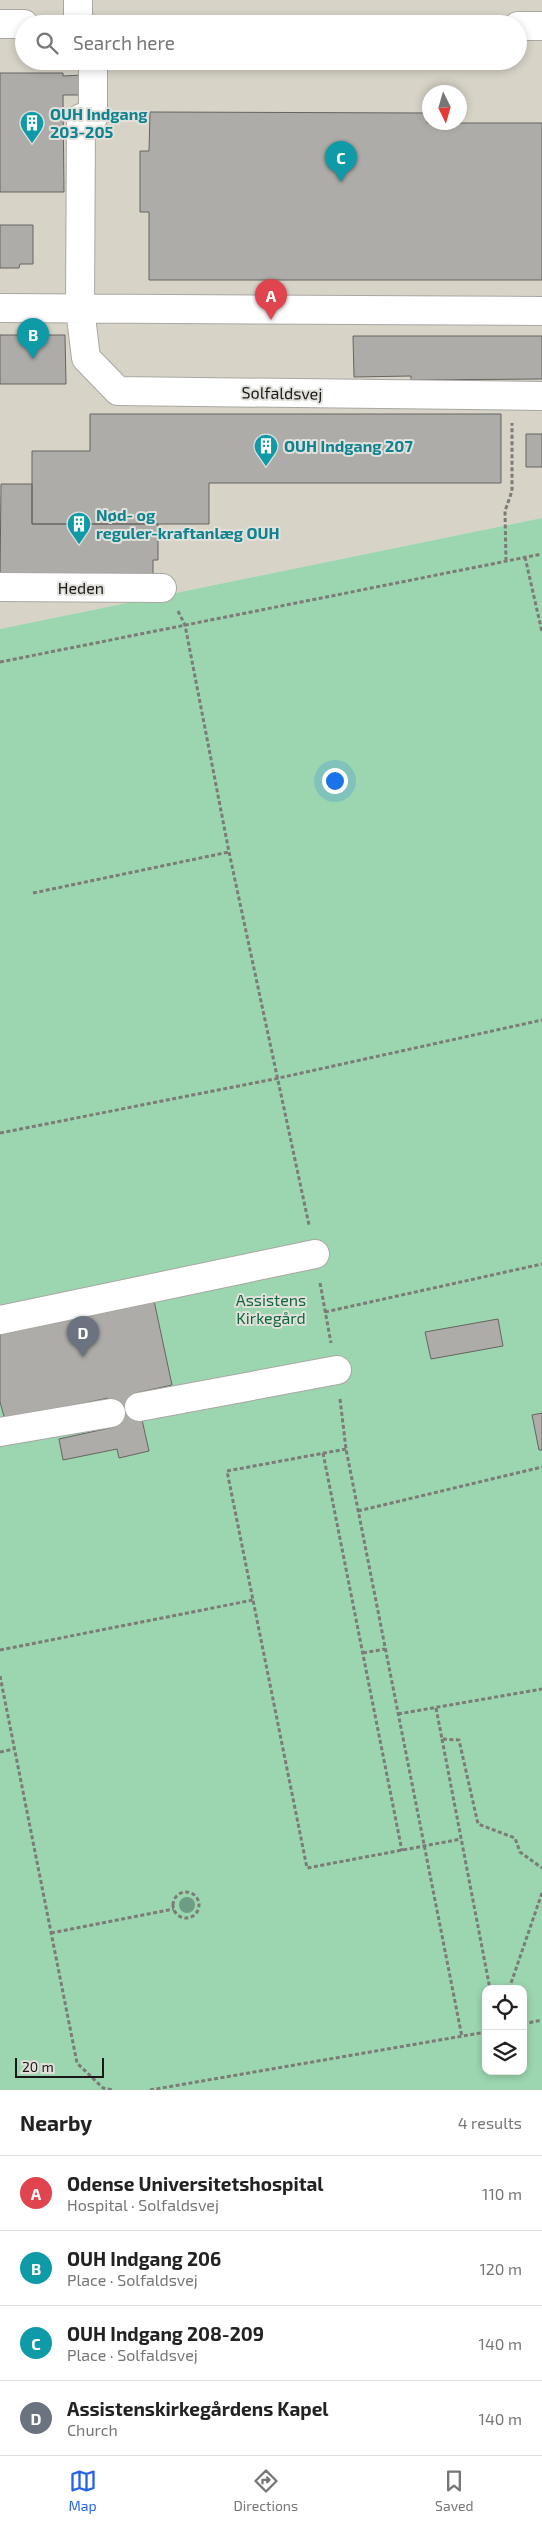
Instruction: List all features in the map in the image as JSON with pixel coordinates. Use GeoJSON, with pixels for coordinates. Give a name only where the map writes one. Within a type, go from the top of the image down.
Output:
{"type":"FeatureCollection","features":[{"type":"Feature","properties":{"kind":"street"},"geometry":{"type":"LineString","coordinates":[[78,0],[78,15]]}},
{"type":"Feature","properties":{"kind":"street"},"geometry":{"type":"LineString","coordinates":[[0,24],[15,24]]}},
{"type":"Feature","properties":{"kind":"street"},"geometry":{"type":"LineString","coordinates":[[527,26],[542,26]]}},
{"type":"Feature","properties":{"kind":"street","name":"Solfaldsvej"},"geometry":{"type":"LineString","coordinates":[[93,70],[93,118],[81,118],[80,309],[86,358],[118,391],[542,396]]}},
{"type":"Feature","properties":{"kind":"street"},"geometry":{"type":"LineString","coordinates":[[0,308],[542,311]]}},
{"type":"Feature","properties":{"kind":"street","name":"Heden"},"geometry":{"type":"LineString","coordinates":[[0,588],[162,588]]}},
{"type":"Feature","properties":{"kind":"street"},"geometry":{"type":"LineString","coordinates":[[0,1320],[315,1254]]}},
{"type":"Feature","properties":{"kind":"street"},"geometry":{"type":"LineString","coordinates":[[139,1406],[337,1370]]}},
{"type":"Feature","properties":{"kind":"street"},"geometry":{"type":"LineString","coordinates":[[0,1432],[111,1413]]}},
{"type":"Feature","properties":{"kind":"path"},"geometry":{"type":"LineString","coordinates":[[506,561],[505,511],[512,491],[512,454]]}},
{"type":"Feature","properties":{"kind":"path"},"geometry":{"type":"LineString","coordinates":[[0,662],[542,554]]}},
{"type":"Feature","properties":{"kind":"path"},"geometry":{"type":"LineString","coordinates":[[525,557],[542,632]]}},
{"type":"Feature","properties":{"kind":"path"},"geometry":{"type":"LineString","coordinates":[[162,588],[175,603],[185,626],[229,852],[279,1078],[337,1370],[346,1449],[462,2037]]}},
{"type":"Feature","properties":{"kind":"path"},"geometry":{"type":"LineString","coordinates":[[34,893],[229,852]]}},
{"type":"Feature","properties":{"kind":"path"},"geometry":{"type":"LineString","coordinates":[[0,1133],[279,1078],[542,1020]]}},
{"type":"Feature","properties":{"kind":"path"},"geometry":{"type":"LineString","coordinates":[[325,1312],[542,1264]]}},
{"type":"Feature","properties":{"kind":"path"},"geometry":{"type":"LineString","coordinates":[[346,1449],[227,1471],[306,1868],[461,1839]]}},
{"type":"Feature","properties":{"kind":"path"},"geometry":{"type":"LineString","coordinates":[[323,1454],[402,1851]]}},
{"type":"Feature","properties":{"kind":"path"},"geometry":{"type":"LineString","coordinates":[[358,1510],[542,1467]]}},
{"type":"Feature","properties":{"kind":"path"},"geometry":{"type":"LineString","coordinates":[[0,1650],[253,1600]]}},
{"type":"Feature","properties":{"kind":"path"},"geometry":{"type":"LineString","coordinates":[[363,1653],[385,1649]]}},
{"type":"Feature","properties":{"kind":"path"},"geometry":{"type":"LineString","coordinates":[[0,1676],[77,2063],[102,2089],[112,2090]]}},
{"type":"Feature","properties":{"kind":"path"},"geometry":{"type":"LineString","coordinates":[[398,1714],[542,1689]]}},
{"type":"Feature","properties":{"kind":"path"},"geometry":{"type":"LineString","coordinates":[[436,1708],[489,1985]]}},
{"type":"Feature","properties":{"kind":"path"},"geometry":{"type":"LineString","coordinates":[[442,1739],[459,1740],[478,1824],[515,1838],[520,1852],[542,1868]]}},
{"type":"Feature","properties":{"kind":"path"},"geometry":{"type":"LineString","coordinates":[[0,1752],[14,1749]]}},
{"type":"Feature","properties":{"kind":"path"},"geometry":{"type":"LineString","coordinates":[[183,1892],[192,1893],[198,1899],[198,1912],[191,1917],[183,1918],[174,1909],[174,1900],[183,1892]]}},
{"type":"Feature","properties":{"kind":"path"},"geometry":{"type":"LineString","coordinates":[[510,1985],[542,1893]]}},
{"type":"Feature","properties":{"kind":"path"},"geometry":{"type":"LineString","coordinates":[[51,1933],[174,1909]]}},
{"type":"Feature","properties":{"kind":"path"},"geometry":{"type":"LineString","coordinates":[[527,2023],[542,2020]]}},
{"type":"Feature","properties":{"kind":"path"},"geometry":{"type":"LineString","coordinates":[[150,2090],[482,2033]]}},
{"type":"Feature","properties":{"kind":"path"},"geometry":{"type":"LineString","coordinates":[[182,2084],[183,2090]]}},
{"type":"Feature","properties":{"kind":"shaded area"},"geometry":{"type":"Polygon","coordinates":[[[0,0],[542,0],[542,518],[0,629],[0,0]]]}},
{"type":"Feature","properties":{"kind":"green space","name":"Assistens Kirkegård"},"geometry":{"type":"Polygon","coordinates":[[[542,518],[542,2090],[0,2090],[0,629],[542,518]]]}},
{"type":"Feature","properties":{"kind":"building","name":"OUH Indgang 203-205"},"geometry":{"type":"Polygon","coordinates":[[[0,73],[63,73],[63,76],[82,75],[83,95],[63,95],[64,192],[0,192],[0,73]]]}},
{"type":"Feature","properties":{"kind":"building"},"geometry":{"type":"Polygon","coordinates":[[[150,112],[422,113],[422,130],[467,130],[467,123],[542,123],[542,280],[149,280],[149,212],[140,212],[140,151],[149,151],[150,112]]]}},
{"type":"Feature","properties":{"kind":"building"},"geometry":{"type":"Polygon","coordinates":[[[0,225],[33,225],[33,264],[20,264],[19,268],[0,268],[0,225]]]}},
{"type":"Feature","properties":{"kind":"building"},"geometry":{"type":"Polygon","coordinates":[[[0,335],[65,335],[66,384],[0,384],[0,335]]]}},
{"type":"Feature","properties":{"kind":"building"},"geometry":{"type":"Polygon","coordinates":[[[353,336],[542,336],[542,379],[411,380],[411,376],[354,377],[353,336]]]}},
{"type":"Feature","properties":{"kind":"building","name":"OUH Indgang 207"},"geometry":{"type":"Polygon","coordinates":[[[90,414],[501,414],[501,483],[209,483],[209,524],[32,524],[32,451],[90,451],[90,414]]]}},
{"type":"Feature","properties":{"kind":"building"},"geometry":{"type":"Polygon","coordinates":[[[526,434],[542,434],[542,467],[526,467],[526,434]]]}},
{"type":"Feature","properties":{"kind":"building","name":"Nød- og reguler-kraftanlæg OUH"},"geometry":{"type":"Polygon","coordinates":[[[1,484],[32,484],[32,524],[158,524],[158,560],[153,560],[153,583],[0,582],[1,484]]]}},
{"type":"Feature","properties":{"kind":"building"},"geometry":{"type":"Polygon","coordinates":[[[153,1296],[172,1385],[136,1393],[149,1451],[119,1458],[117,1449],[63,1460],[59,1439],[114,1427],[108,1398],[5,1420],[0,1402],[0,1329],[153,1296]]]}},
{"type":"Feature","properties":{"kind":"building"},"geometry":{"type":"Polygon","coordinates":[[[498,1319],[503,1346],[431,1359],[425,1332],[498,1319]]]}},
{"type":"Feature","properties":{"kind":"building"},"geometry":{"type":"Polygon","coordinates":[[[542,1413],[542,1450],[539,1450],[532,1415],[542,1413]]]}},
{"type":"Feature","properties":{"kind":"place","name":"OUH Indgang 203-205"},"geometry":{"type":"Point","coordinates":[32,144]}},
{"type":"Feature","properties":{"kind":"place","name":"OUH Indgang 208-209"},"geometry":{"type":"Point","coordinates":[341,182]}},
{"type":"Feature","properties":{"kind":"place","name":"Odense Universitetshospital"},"geometry":{"type":"Point","coordinates":[271,320]}},
{"type":"Feature","properties":{"kind":"place","name":"OUH Indgang 206"},"geometry":{"type":"Point","coordinates":[33,359]}},
{"type":"Feature","properties":{"kind":"place","name":"OUH Indgang 207"},"geometry":{"type":"Point","coordinates":[266,467]}},
{"type":"Feature","properties":{"kind":"place","name":"Nød- og reguler-kraftanlæg OUH"},"geometry":{"type":"Point","coordinates":[79,545]}},
{"type":"Feature","properties":{"kind":"place","name":"Assistenskirkegårdens Kapel"},"geometry":{"type":"Point","coordinates":[83,1357]}}]}
